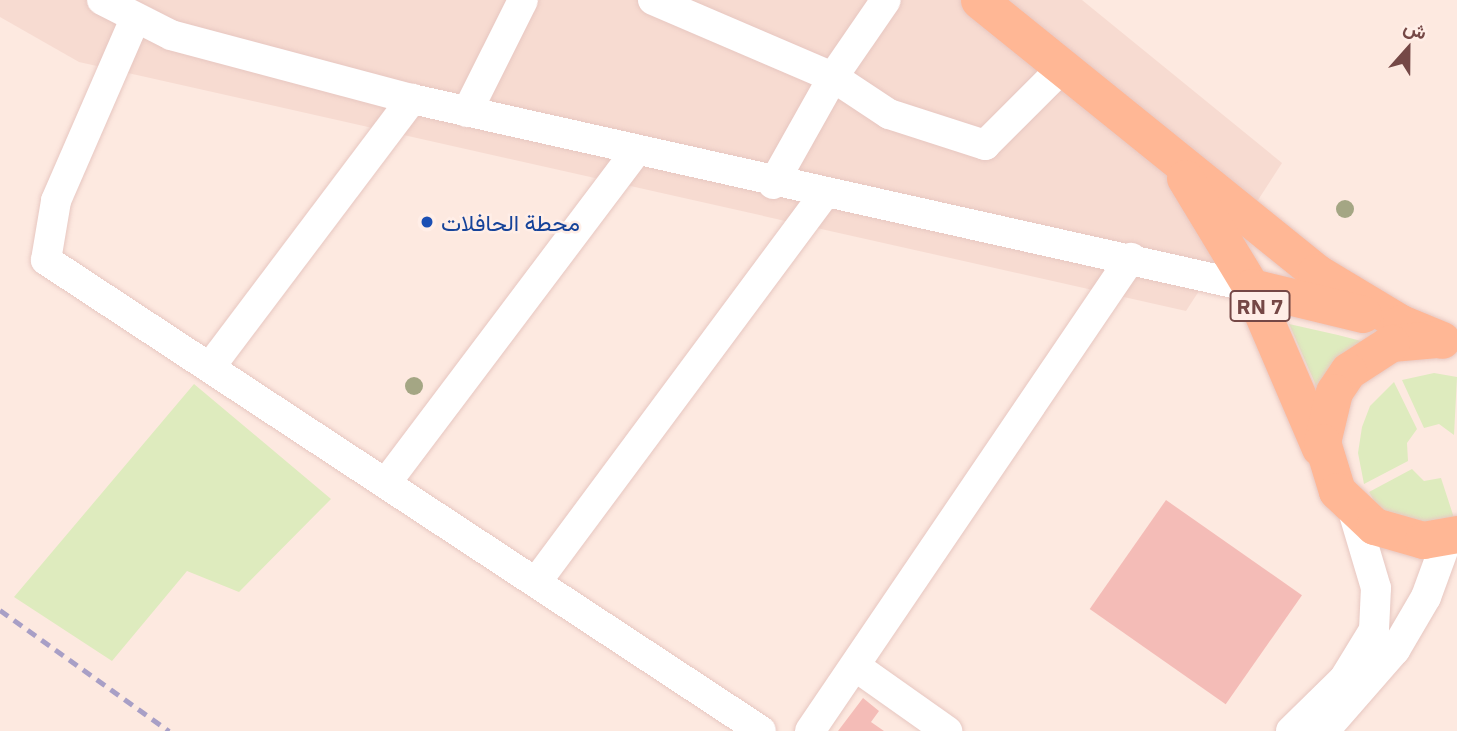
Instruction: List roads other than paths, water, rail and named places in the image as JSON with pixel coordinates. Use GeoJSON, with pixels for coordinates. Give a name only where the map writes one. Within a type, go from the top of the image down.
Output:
{"type":"FeatureCollection","features":[{"type":"Feature","properties":{"kind":"main road","name":"RN 7"},"geometry":{"type":"LineString","coordinates":[[979,0],[1061,69],[1316,272],[1401,323],[1450,342]]}},
{"type":"Feature","properties":{"kind":"main road","name":"RN 7"},"geometry":{"type":"LineString","coordinates":[[1172,157],[1251,287],[1326,467]]}},
{"type":"Feature","properties":{"kind":"main road"},"geometry":{"type":"LineString","coordinates":[[1251,287],[1401,323]]}},
{"type":"Feature","properties":{"kind":"main road"},"geometry":{"type":"LineString","coordinates":[[1450,342],[1391,343],[1348,371],[1325,416],[1326,467],[1353,511],[1398,536],[1453,535]]}},
{"type":"Feature","properties":{"kind":"street"},"geometry":{"type":"LineString","coordinates":[[102,0],[171,35],[412,99],[823,196],[1131,258],[1251,287]]}},
{"type":"Feature","properties":{"kind":"street"},"geometry":{"type":"LineString","coordinates":[[467,112],[523,0]]}},
{"type":"Feature","properties":{"kind":"street"},"geometry":{"type":"LineString","coordinates":[[653,0],[833,77],[889,114],[985,145],[1061,69]]}},
{"type":"Feature","properties":{"kind":"street"},"geometry":{"type":"LineString","coordinates":[[773,184],[833,77],[887,0]]}},
{"type":"Feature","properties":{"kind":"street"},"geometry":{"type":"LineString","coordinates":[[135,19],[56,201],[46,260],[761,731]]}},
{"type":"Feature","properties":{"kind":"street"},"geometry":{"type":"LineString","coordinates":[[210,368],[412,99]]}},
{"type":"Feature","properties":{"kind":"street"},"geometry":{"type":"LineString","coordinates":[[387,483],[636,151]]}},
{"type":"Feature","properties":{"kind":"street"},"geometry":{"type":"LineString","coordinates":[[537,581],[823,196]]}},
{"type":"Feature","properties":{"kind":"street"},"geometry":{"type":"LineString","coordinates":[[810,731],[1131,258]]}},
{"type":"Feature","properties":{"kind":"street"},"geometry":{"type":"LineString","coordinates":[[1291,731],[1344,679],[1374,630],[1376,588],[1353,511]]}},
{"type":"Feature","properties":{"kind":"street"},"geometry":{"type":"LineString","coordinates":[[1324,731],[1395,650],[1426,597],[1453,535]]}},
{"type":"Feature","properties":{"kind":"street"},"geometry":{"type":"LineString","coordinates":[[855,666],[947,731]]}},
{"type":"Feature","properties":{"kind":"railway"},"geometry":{"type":"LineString","coordinates":[[0,610],[169,731]]}},
{"type":"Feature","properties":{"kind":"place","name":"محطة الحافلات"},"geometry":{"type":"Point","coordinates":[427,222]}}]}
